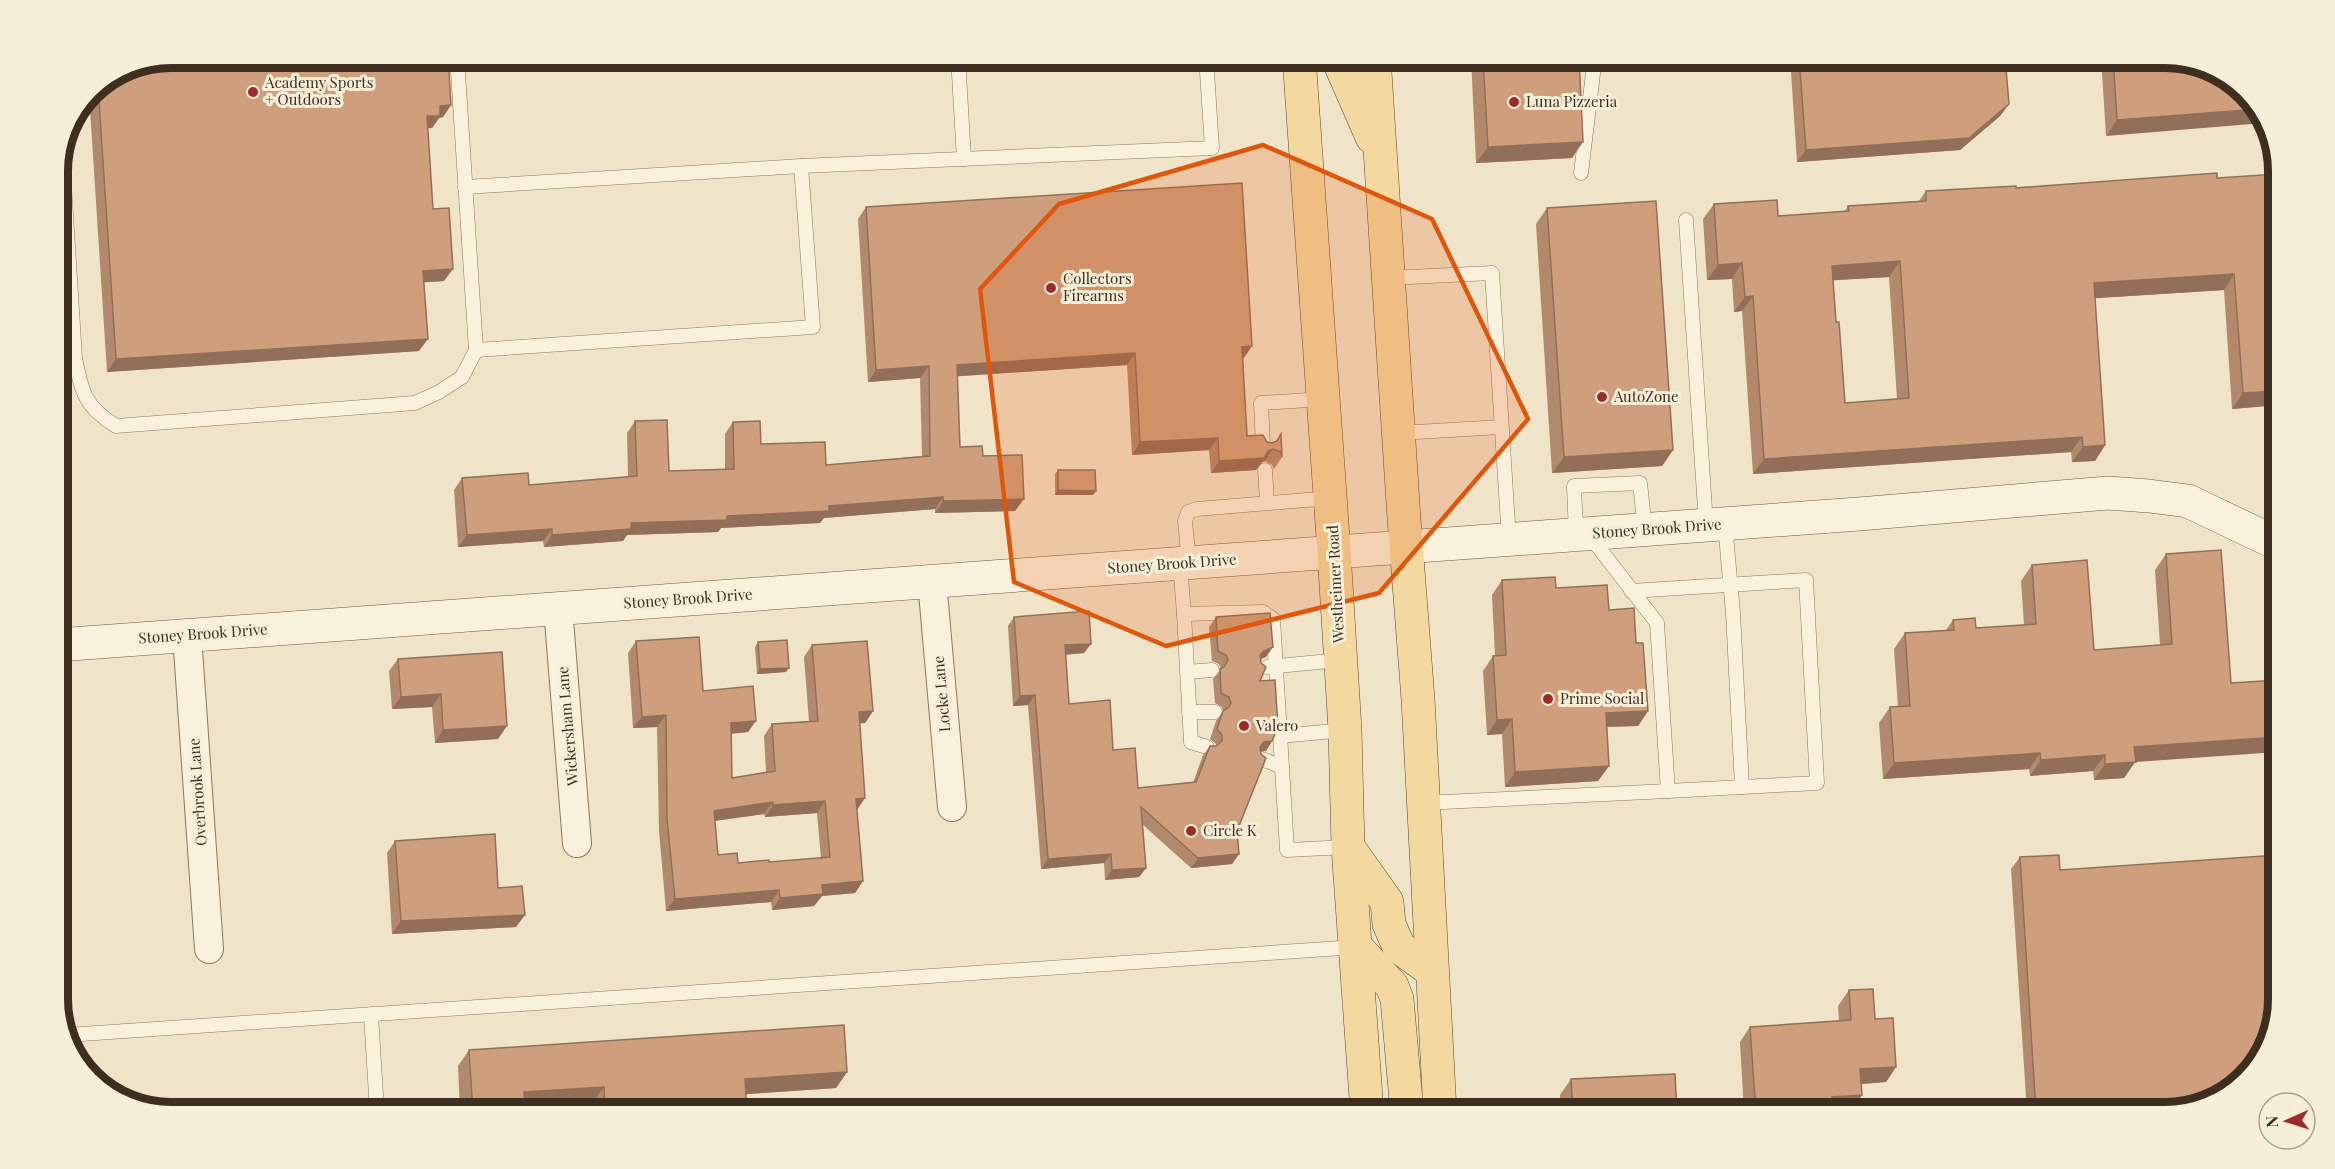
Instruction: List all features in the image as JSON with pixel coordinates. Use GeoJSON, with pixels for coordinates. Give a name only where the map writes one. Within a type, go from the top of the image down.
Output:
{"type":"FeatureCollection","features":[{"type":"Feature","properties":{"kind":"main road","name":"Westheimer Road"},"geometry":{"type":"LineString","coordinates":[[1300,68],[1331,498],[1345,730],[1348,847],[1366,1102]]}},
{"type":"Feature","properties":{"kind":"main road"},"geometry":{"type":"LineString","coordinates":[[1341,68],[1380,155]]}},
{"type":"Feature","properties":{"kind":"main road"},"geometry":{"type":"LineString","coordinates":[[1375,68],[1424,803],[1439,1102]]}},
{"type":"Feature","properties":{"kind":"main road"},"geometry":{"type":"LineString","coordinates":[[1348,847],[1387,902],[1389,924],[1399,947],[1432,971]]}},
{"type":"Feature","properties":{"kind":"main road"},"geometry":{"type":"LineString","coordinates":[[1356,947],[1392,986],[1397,999],[1406,1102]]}},
{"type":"Feature","properties":{"kind":"street","name":"Stoney Brook Drive"},"geometry":{"type":"LineString","coordinates":[[68,644],[1715,525],[2108,493],[2188,501],[2267,538]]}},
{"type":"Feature","properties":{"kind":"street","name":"Locke Lane"},"geometry":{"type":"LineString","coordinates":[[932,581],[952,807]]}},
{"type":"Feature","properties":{"kind":"street","name":"Wickersham Lane"},"geometry":{"type":"LineString","coordinates":[[558,608],[577,843]]}},
{"type":"Feature","properties":{"kind":"street","name":"Overbrook Lane"},"geometry":{"type":"LineString","coordinates":[[187,635],[209,949]]}},
{"type":"Feature","properties":{"kind":"lane"},"geometry":{"type":"LineString","coordinates":[[68,238],[75,358],[81,391],[99,415],[116,426],[415,403],[439,392],[462,377],[476,350],[458,68]]}},
{"type":"Feature","properties":{"kind":"lane"},"geometry":{"type":"LineString","coordinates":[[959,68],[964,159]]}},
{"type":"Feature","properties":{"kind":"lane"},"geometry":{"type":"LineString","coordinates":[[465,187],[801,166],[1212,148],[1207,68]]}},
{"type":"Feature","properties":{"kind":"lane"},"geometry":{"type":"LineString","coordinates":[[1581,172],[1594,68]]}},
{"type":"Feature","properties":{"kind":"lane"},"geometry":{"type":"LineString","coordinates":[[476,350],[813,327],[801,166]]}},
{"type":"Feature","properties":{"kind":"lane"},"geometry":{"type":"LineString","coordinates":[[1686,220],[1715,525],[1730,584],[1742,788]]}},
{"type":"Feature","properties":{"kind":"lane"},"geometry":{"type":"LineString","coordinates":[[1388,278],[1492,273],[1509,540]]}},
{"type":"Feature","properties":{"kind":"lane"},"geometry":{"type":"LineString","coordinates":[[1263,447],[1261,403],[1324,399]]}},
{"type":"Feature","properties":{"kind":"lane"},"geometry":{"type":"LineString","coordinates":[[1399,433],[1501,427]]}},
{"type":"Feature","properties":{"kind":"lane"},"geometry":{"type":"LineString","coordinates":[[1265,470],[1267,502]]}},
{"type":"Feature","properties":{"kind":"lane"},"geometry":{"type":"LineString","coordinates":[[1645,530],[1640,483],[1574,486],[1582,534],[1657,622],[1668,791]]}},
{"type":"Feature","properties":{"kind":"lane"},"geometry":{"type":"LineString","coordinates":[[1207,747],[1191,742],[1185,614],[1185,521],[1188,512],[1197,509],[1267,502],[1331,498]]}},
{"type":"Feature","properties":{"kind":"lane"},"geometry":{"type":"LineString","coordinates":[[1424,803],[1818,783],[1806,580],[1631,591]]}},
{"type":"Feature","properties":{"kind":"lane"},"geometry":{"type":"LineString","coordinates":[[1185,614],[1263,612],[1273,619],[1269,667],[1280,736],[1287,850],[1348,847]]}},
{"type":"Feature","properties":{"kind":"lane"},"geometry":{"type":"LineString","coordinates":[[1269,667],[1340,660]]}},
{"type":"Feature","properties":{"kind":"lane"},"geometry":{"type":"LineString","coordinates":[[1188,672],[1212,670]]}},
{"type":"Feature","properties":{"kind":"lane"},"geometry":{"type":"LineString","coordinates":[[1189,712],[1215,711]]}},
{"type":"Feature","properties":{"kind":"lane"},"geometry":{"type":"LineString","coordinates":[[1280,736],[1345,730]]}},
{"type":"Feature","properties":{"kind":"lane"},"geometry":{"type":"LineString","coordinates":[[1262,759],[1282,767]]}},
{"type":"Feature","properties":{"kind":"lane"},"geometry":{"type":"LineString","coordinates":[[74,1034],[1356,947]]}},
{"type":"Feature","properties":{"kind":"lane"},"geometry":{"type":"LineString","coordinates":[[371,1014],[376,1102]]}},
{"type":"Feature","properties":{"kind":"highlighted area"},"geometry":{"type":"Polygon","coordinates":[[[1263,145],[1432,219],[1528,419],[1379,593],[1166,646],[1014,582],[980,289],[1059,204],[1263,145]]]}},
{"type":"Feature","properties":{"kind":"building"},"geometry":{"type":"Polygon","coordinates":[[[157,68],[449,68],[451,105],[440,106],[440,116],[427,116],[433,209],[449,208],[453,269],[423,271],[428,339],[116,359],[99,97],[103,93],[119,81],[157,68]]]}},
{"type":"Feature","properties":{"kind":"building"},"geometry":{"type":"Polygon","coordinates":[[[1484,68],[1580,68],[1583,142],[1488,147],[1484,68]]]}},
{"type":"Feature","properties":{"kind":"building"},"geometry":{"type":"Polygon","coordinates":[[[1800,68],[2006,68],[2009,104],[1969,138],[1806,150],[1800,68]]]}},
{"type":"Feature","properties":{"kind":"building"},"geometry":{"type":"Polygon","coordinates":[[[2114,68],[2184,69],[2197,73],[2222,85],[2248,110],[2117,120],[2114,68]]]}},
{"type":"Feature","properties":{"kind":"building"},"geometry":{"type":"Polygon","coordinates":[[[2217,173],[2217,178],[2267,175],[2267,392],[2243,393],[2234,274],[2094,283],[2105,445],[2083,447],[2082,437],[1764,459],[1753,296],[1745,297],[1742,263],[1718,265],[1714,204],[1777,200],[1778,216],[1849,211],[1848,206],[1926,201],[1926,191],[2016,186],[2016,188],[2217,173]],[[1900,261],[1832,266],[1845,403],[1909,398],[1900,261]]]}},
{"type":"Feature","properties":{"kind":"building"},"geometry":{"type":"Polygon","coordinates":[[[1242,183],[1252,346],[1242,347],[1247,436],[1263,435],[1267,442],[1272,443],[1277,441],[1281,434],[1282,457],[1281,452],[1273,449],[1268,451],[1264,458],[1219,461],[1218,438],[1140,442],[1135,353],[957,365],[960,447],[982,446],[983,456],[1022,455],[1024,499],[943,501],[943,497],[829,506],[829,511],[727,516],[727,520],[631,523],[631,529],[552,535],[552,529],[467,535],[462,478],[528,473],[529,485],[637,476],[635,421],[667,420],[669,471],[734,469],[733,422],[760,421],[761,444],[825,442],[826,465],[930,456],[929,366],[876,370],[866,207],[1242,183]]]}},
{"type":"Feature","properties":{"kind":"building"},"geometry":{"type":"Polygon","coordinates":[[[1656,201],[1673,450],[1564,457],[1547,208],[1656,201]]]}},
{"type":"Feature","properties":{"kind":"building"},"geometry":{"type":"Polygon","coordinates":[[[1058,470],[1095,470],[1096,491],[1058,490],[1058,470]]]}},
{"type":"Feature","properties":{"kind":"building"},"geometry":{"type":"Polygon","coordinates":[[[2221,550],[2231,683],[2268,681],[2268,738],[2134,747],[2136,762],[2105,764],[2105,755],[2041,760],[2040,753],[1894,763],[1890,707],[1910,706],[1905,633],[1954,630],[1953,620],[1975,618],[1976,628],[2036,624],[2032,565],[2087,560],[2094,650],[2172,644],[2166,554],[2221,550]]]}},
{"type":"Feature","properties":{"kind":"building","name":"Prime Social"},"geometry":{"type":"Polygon","coordinates":[[[1555,577],[1556,588],[1607,585],[1609,610],[1634,608],[1636,643],[1643,643],[1648,711],[1606,713],[1609,766],[1515,772],[1512,719],[1497,720],[1493,656],[1506,655],[1502,580],[1555,577]]]}},
{"type":"Feature","properties":{"kind":"building"},"geometry":{"type":"Polygon","coordinates":[[[1089,611],[1091,644],[1065,645],[1069,704],[1110,700],[1113,750],[1135,748],[1138,788],[1196,782],[1210,746],[1216,746],[1222,741],[1222,735],[1217,729],[1223,711],[1231,703],[1229,697],[1221,693],[1220,669],[1228,660],[1226,655],[1218,651],[1216,617],[1270,613],[1273,647],[1260,655],[1261,663],[1266,667],[1260,681],[1275,680],[1278,727],[1272,741],[1264,742],[1260,747],[1261,754],[1266,758],[1237,831],[1239,854],[1198,858],[1141,807],[1146,868],[1112,870],[1111,854],[1048,859],[1035,695],[1020,696],[1014,617],[1089,611]]]}},
{"type":"Feature","properties":{"kind":"building"},"geometry":{"type":"Polygon","coordinates":[[[699,637],[703,691],[753,686],[756,721],[731,723],[732,778],[775,771],[772,724],[818,721],[812,645],[867,641],[873,711],[859,712],[865,798],[856,799],[863,881],[822,885],[823,894],[780,898],[779,890],[675,899],[667,819],[666,715],[642,717],[636,641],[699,637]],[[825,801],[773,805],[773,802],[714,811],[718,855],[737,853],[738,863],[830,857],[825,801]]]}},
{"type":"Feature","properties":{"kind":"building"},"geometry":{"type":"Polygon","coordinates":[[[787,640],[789,668],[760,669],[758,642],[787,640]]]}},
{"type":"Feature","properties":{"kind":"building"},"geometry":{"type":"Polygon","coordinates":[[[502,652],[507,726],[443,730],[441,694],[401,697],[398,659],[502,652]]]}},
{"type":"Feature","properties":{"kind":"building"},"geometry":{"type":"Polygon","coordinates":[[[495,834],[498,888],[522,886],[525,915],[401,921],[395,841],[495,834]]]}},
{"type":"Feature","properties":{"kind":"building"},"geometry":{"type":"Polygon","coordinates":[[[2059,855],[2060,870],[2268,856],[2266,1018],[2257,1044],[2242,1066],[2216,1088],[2178,1101],[2035,1102],[2020,857],[2059,855]]]}},
{"type":"Feature","properties":{"kind":"building"},"geometry":{"type":"Polygon","coordinates":[[[1873,989],[1875,1019],[1893,1018],[1896,1067],[1860,1069],[1862,1095],[1832,1097],[1832,1102],[1755,1102],[1750,1027],[1851,1020],[1849,990],[1873,989]]]}},
{"type":"Feature","properties":{"kind":"building"},"geometry":{"type":"Polygon","coordinates":[[[844,1025],[847,1072],[745,1079],[746,1102],[605,1102],[604,1087],[524,1092],[524,1102],[472,1102],[469,1050],[844,1025]]]}},
{"type":"Feature","properties":{"kind":"building"},"geometry":{"type":"Polygon","coordinates":[[[1675,1074],[1676,1102],[1572,1102],[1571,1079],[1675,1074]]]}},
{"type":"Feature","properties":{"kind":"place","name":"Academy Sports + Outdoors"},"geometry":{"type":"Point","coordinates":[253,92]}},
{"type":"Feature","properties":{"kind":"place","name":"Luna Pizzeria"},"geometry":{"type":"Point","coordinates":[1514,102]}},
{"type":"Feature","properties":{"kind":"place","name":"Collectors Firearms"},"geometry":{"type":"Point","coordinates":[1051,288]}},
{"type":"Feature","properties":{"kind":"place","name":"AutoZone"},"geometry":{"type":"Point","coordinates":[1602,397]}},
{"type":"Feature","properties":{"kind":"place","name":"Prime Social"},"geometry":{"type":"Point","coordinates":[1548,699]}},
{"type":"Feature","properties":{"kind":"place","name":"Valero"},"geometry":{"type":"Point","coordinates":[1244,726]}},
{"type":"Feature","properties":{"kind":"place","name":"Circle K"},"geometry":{"type":"Point","coordinates":[1191,831]}}]}
